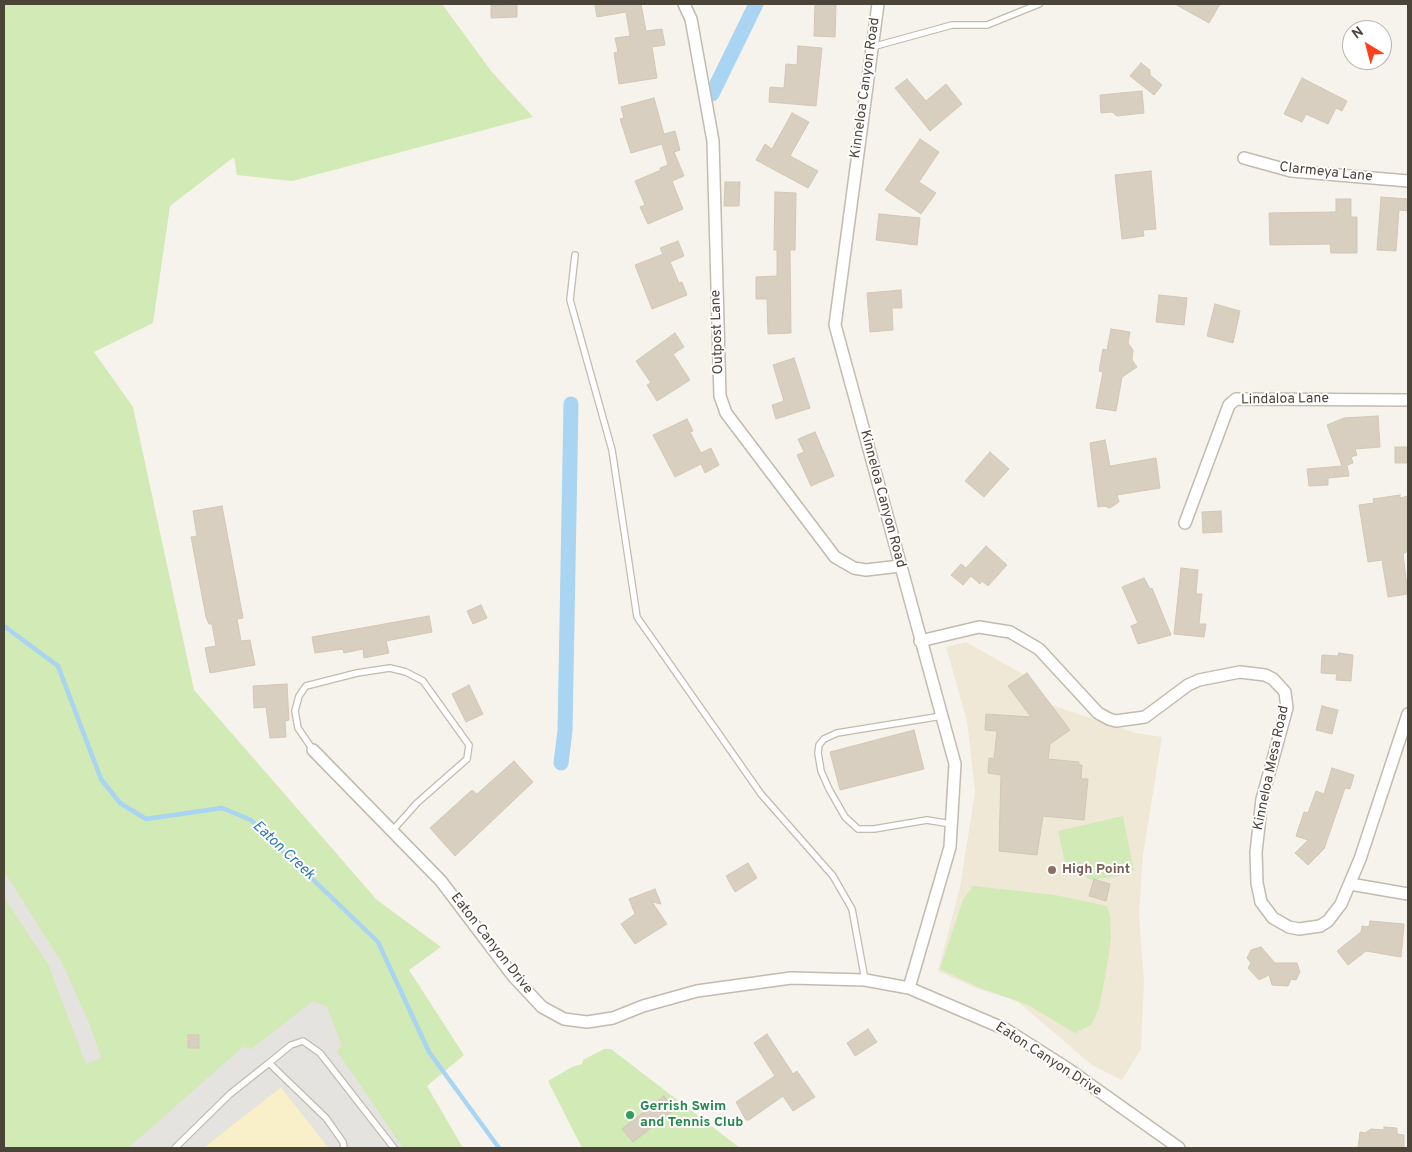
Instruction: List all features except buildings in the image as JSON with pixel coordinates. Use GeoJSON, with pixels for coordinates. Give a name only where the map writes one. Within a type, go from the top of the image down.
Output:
{"type":"FeatureCollection","features":[{"type":"Feature","properties":{"kind":"street","name":"Outpost Lane"},"geometry":{"type":"LineString","coordinates":[[684,4],[691,18],[713,141],[720,396],[726,413],[835,557],[854,568],[866,570],[900,566]]}},
{"type":"Feature","properties":{"kind":"street","name":"Kinneloa Canyon Road"},"geometry":{"type":"LineString","coordinates":[[878,4],[835,325],[955,764],[950,847],[909,988]]}},
{"type":"Feature","properties":{"kind":"street","name":"Clarmeya Lane"},"geometry":{"type":"LineString","coordinates":[[1244,158],[1291,172],[1408,181]]}},
{"type":"Feature","properties":{"kind":"street","name":"Lindaloa Lane"},"geometry":{"type":"LineString","coordinates":[[1185,523],[1197,496],[1229,406],[1236,399],[1408,400]]}},
{"type":"Feature","properties":{"kind":"street","name":"Kinneloa Mesa Road"},"geometry":{"type":"LineString","coordinates":[[920,641],[988,626],[1010,632],[1039,649],[1098,713],[1116,721],[1145,717],[1199,680],[1240,672],[1266,675],[1273,679],[1285,692],[1287,708],[1275,746],[1258,824],[1255,869],[1261,902],[1280,923],[1289,927],[1310,929],[1320,926],[1335,914],[1350,884],[1408,714]]}},
{"type":"Feature","properties":{"kind":"street","name":"Eaton Canyon Drive"},"geometry":{"type":"LineString","coordinates":[[314,750],[441,881],[513,976],[542,1007],[564,1019],[587,1022],[613,1018],[644,1006],[697,991],[791,978],[865,980],[909,988],[1005,1029],[1068,1069],[1179,1148]]}},
{"type":"Feature","properties":{"kind":"street"},"geometry":{"type":"LineString","coordinates":[[1350,884],[1408,894]]}},
{"type":"Feature","properties":{"kind":"lane"},"geometry":{"type":"LineString","coordinates":[[872,47],[952,25],[986,25],[1039,4]]}},
{"type":"Feature","properties":{"kind":"lane"},"geometry":{"type":"LineString","coordinates":[[575,255],[570,300],[612,450],[637,618],[761,794],[833,876],[852,909],[865,980]]}},
{"type":"Feature","properties":{"kind":"lane"},"geometry":{"type":"LineString","coordinates":[[314,750],[298,728],[295,711],[299,696],[306,686],[357,673],[390,668],[406,672],[422,681],[469,745],[467,759],[417,803],[393,830]]}},
{"type":"Feature","properties":{"kind":"lane"},"geometry":{"type":"LineString","coordinates":[[942,716],[828,736],[819,745],[821,771],[829,789],[851,824],[858,829],[865,830],[927,820],[951,824]]}},
{"type":"Feature","properties":{"kind":"lane"},"geometry":{"type":"LineString","coordinates":[[175,1148],[230,1094],[291,1045],[303,1041],[320,1053],[394,1148]]}},
{"type":"Feature","properties":{"kind":"lane"},"geometry":{"type":"LineString","coordinates":[[269,1063],[326,1118],[344,1148]]}},
{"type":"Feature","properties":{"kind":"shaded area","name":"High Point"},"geometry":{"type":"Polygon","coordinates":[[[966,642],[1030,678],[1051,705],[1136,733],[1162,737],[1143,854],[1139,915],[1144,981],[1141,1049],[1122,1080],[1092,1065],[1017,1001],[976,988],[938,971],[960,887],[975,792],[967,721],[946,647],[966,642]]]}},
{"type":"Feature","properties":{"kind":"shaded area"},"geometry":{"type":"Polygon","coordinates":[[[4,871],[62,963],[90,1025],[101,1058],[86,1064],[48,964],[4,897],[4,871]]]}},
{"type":"Feature","properties":{"kind":"shaded area"},"geometry":{"type":"Polygon","coordinates":[[[313,1001],[327,1007],[342,1046],[337,1051],[403,1148],[329,1148],[281,1087],[203,1148],[128,1148],[243,1047],[251,1049],[313,1001]]]}},
{"type":"Feature","properties":{"kind":"green space"},"geometry":{"type":"Polygon","coordinates":[[[4,4],[442,4],[492,72],[533,117],[292,181],[237,175],[234,157],[170,206],[153,323],[94,352],[133,407],[194,690],[377,900],[441,947],[409,970],[464,1055],[427,1086],[463,1148],[4,1148],[4,4]]]}},
{"type":"Feature","properties":{"kind":"green space"},"geometry":{"type":"Polygon","coordinates":[[[1123,816],[1134,871],[1130,871],[1131,874],[1091,880],[1065,863],[1058,831],[1123,816]]]}},
{"type":"Feature","properties":{"kind":"green space"},"geometry":{"type":"Polygon","coordinates":[[[973,886],[1055,895],[1107,906],[1110,916],[1111,936],[1108,961],[1099,1008],[1091,1025],[1075,1033],[1028,1005],[978,987],[940,969],[963,900],[973,886]]]}},
{"type":"Feature","properties":{"kind":"green space","name":"Gerrish Swim and Tennis Club"},"geometry":{"type":"Polygon","coordinates":[[[604,1049],[611,1049],[740,1148],[582,1148],[548,1081],[572,1067],[582,1064],[583,1060],[604,1049]]]}},
{"type":"Feature","properties":{"kind":"sand"},"geometry":{"type":"Polygon","coordinates":[[[281,1087],[329,1148],[203,1148],[281,1087]]]}},
{"type":"Feature","properties":{"kind":"waterway"},"geometry":{"type":"LineString","coordinates":[[712,94],[756,4]]}},
{"type":"Feature","properties":{"kind":"waterway"},"geometry":{"type":"LineString","coordinates":[[561,763],[565,731],[571,404]]}},
{"type":"Feature","properties":{"kind":"waterway","name":"Eaton Creek"},"geometry":{"type":"LineString","coordinates":[[4,626],[58,666],[101,779],[120,803],[146,819],[222,808],[251,820],[378,942],[429,1052],[499,1148]]}},
{"type":"Feature","properties":{"kind":"place","name":"High Point"},"geometry":{"type":"Point","coordinates":[1052,870]}},
{"type":"Feature","properties":{"kind":"place","name":"Gerrish Swim and Tennis Club"},"geometry":{"type":"Point","coordinates":[630,1115]}}]}
